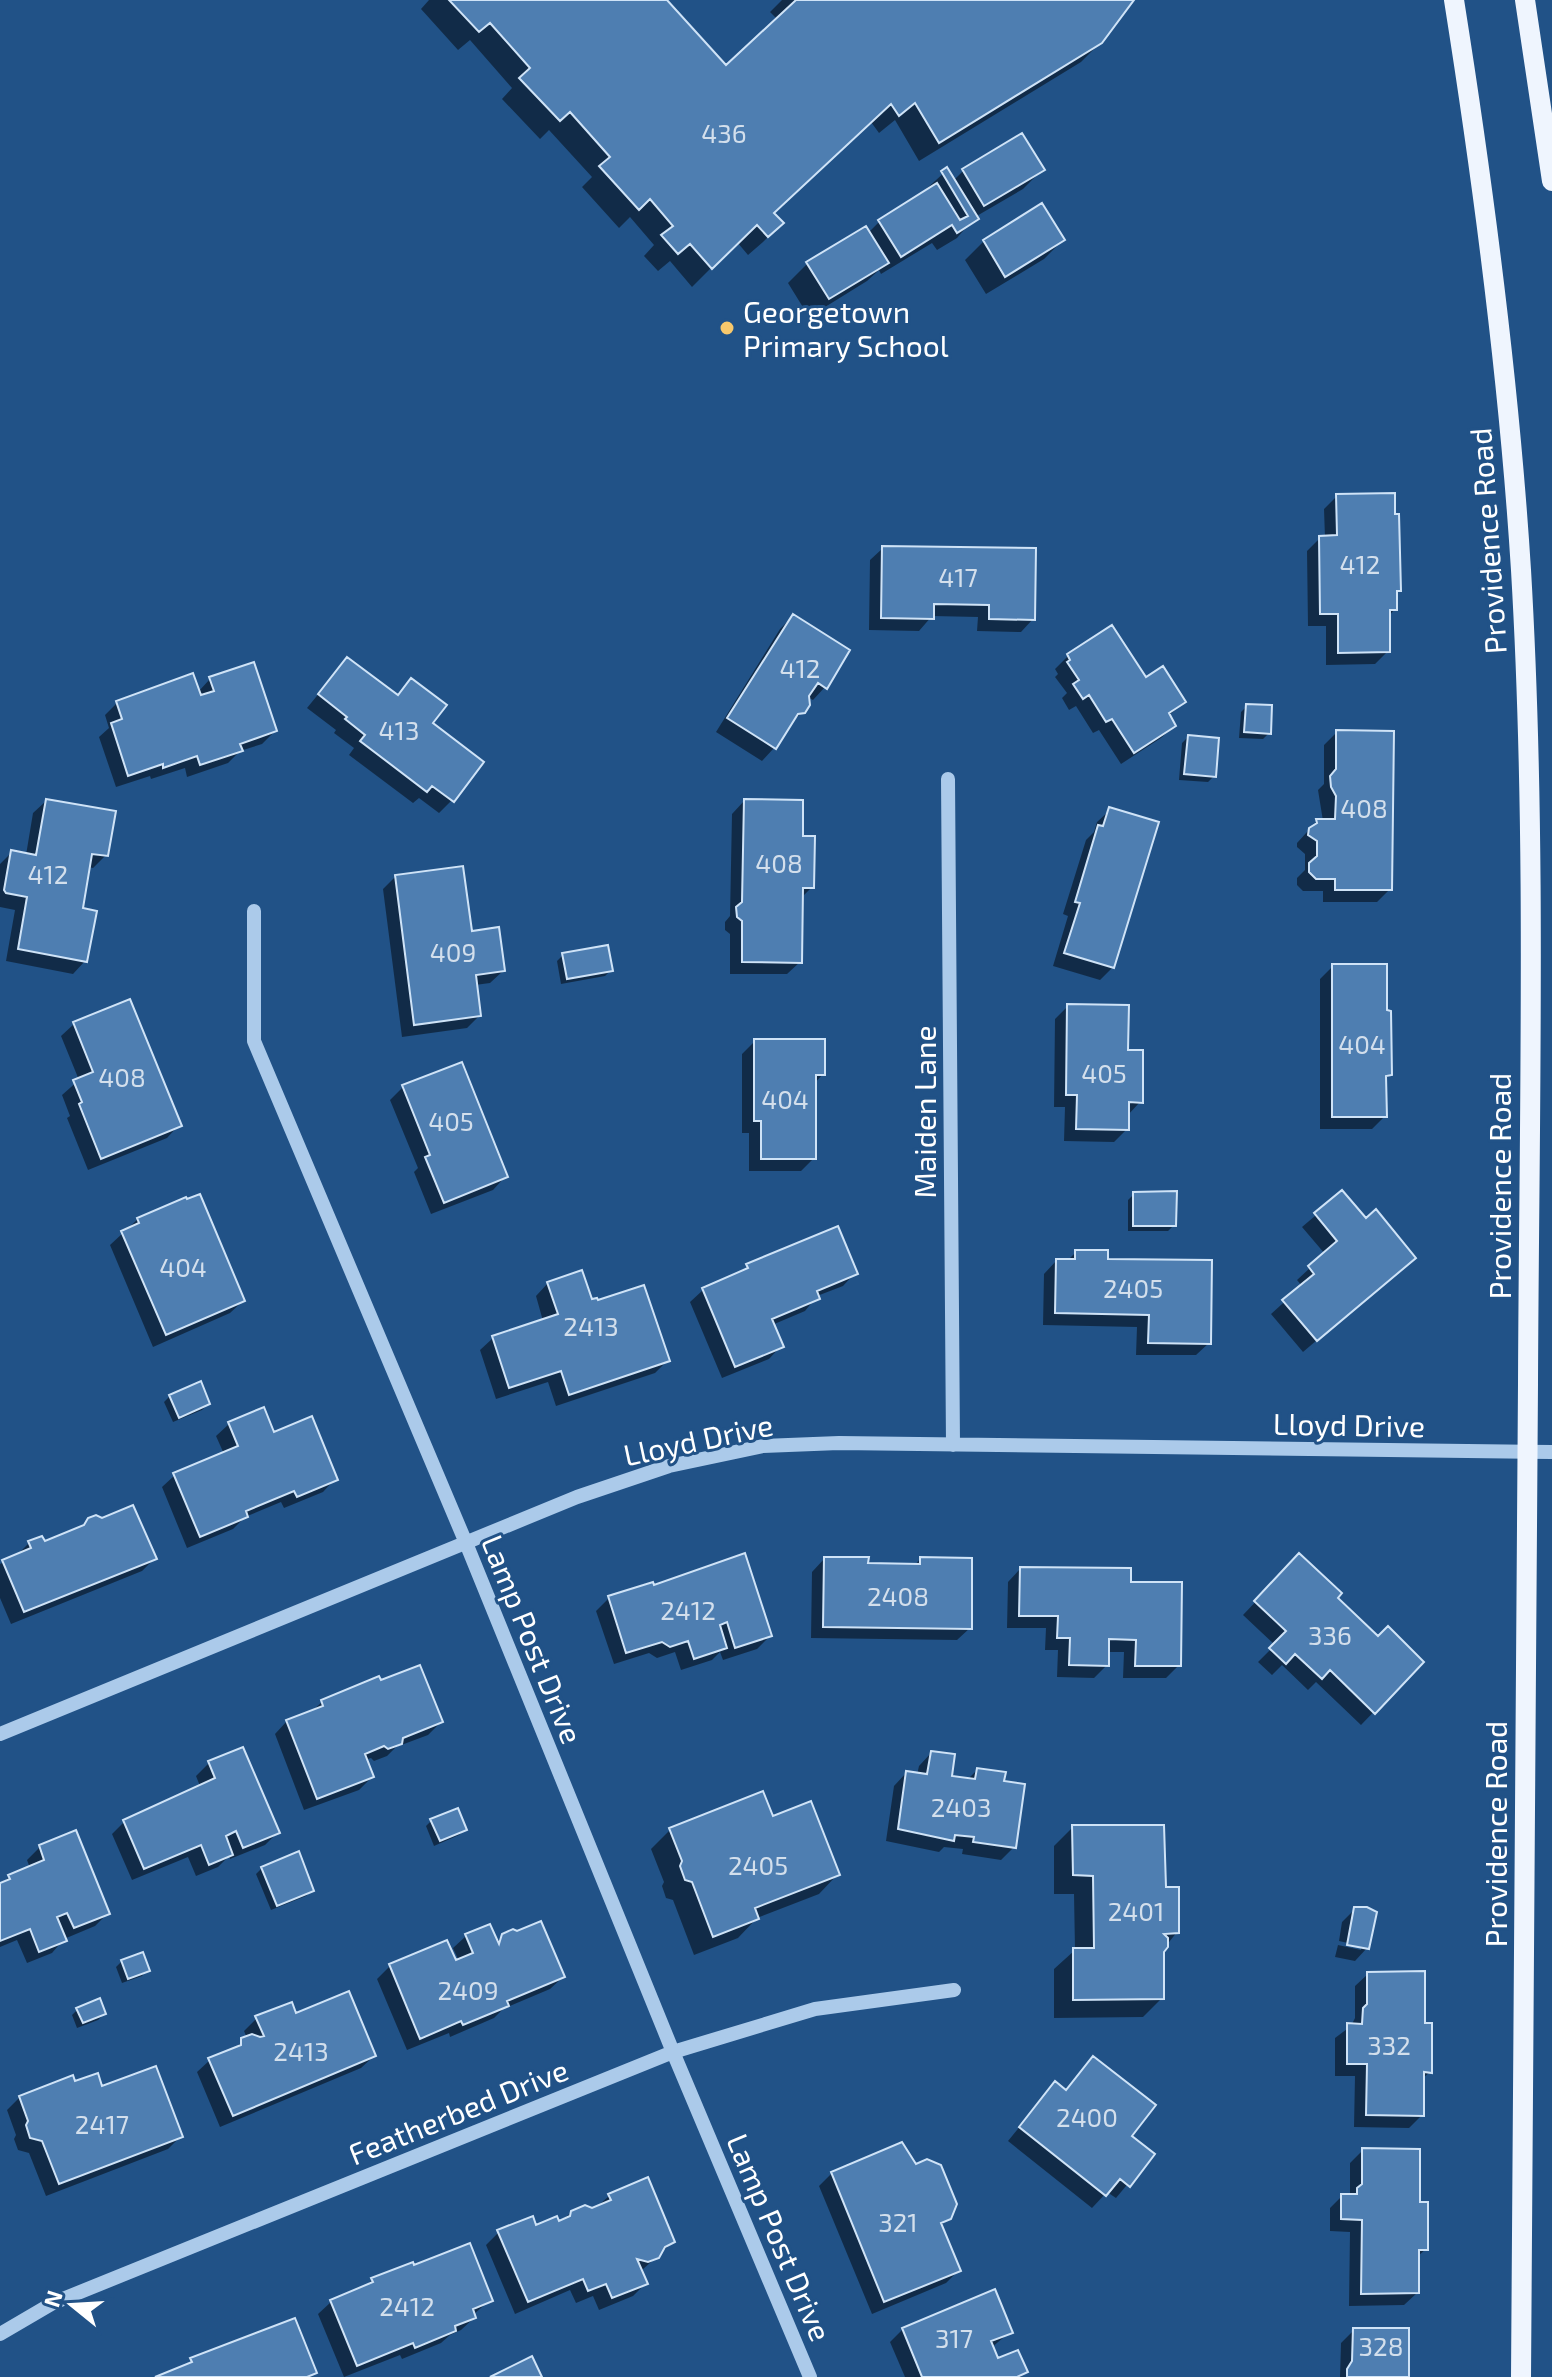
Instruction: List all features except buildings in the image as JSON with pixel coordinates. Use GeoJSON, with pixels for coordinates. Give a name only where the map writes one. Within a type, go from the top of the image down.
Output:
{"type":"FeatureCollection","features":[{"type":"Feature","properties":{"kind":"main road","name":"Providence Road"},"geometry":{"type":"LineString","coordinates":[[1454,0],[1494,280],[1521,568],[1527,712],[1530,855],[1521,2377]]}},
{"type":"Feature","properties":{"kind":"main road"},"geometry":{"type":"LineString","coordinates":[[1525,0],[1552,181]]}},
{"type":"Feature","properties":{"kind":"street","name":"Maiden Lane"},"geometry":{"type":"LineString","coordinates":[[948,779],[953,1445]]}},
{"type":"Feature","properties":{"kind":"street","name":"Lamp Post Drive"},"geometry":{"type":"LineString","coordinates":[[254,911],[254,1041],[466,1543],[673,2052],[810,2377]]}},
{"type":"Feature","properties":{"kind":"street","name":"Lloyd Drive"},"geometry":{"type":"LineString","coordinates":[[0,1734],[577,1497],[669,1466],[763,1446],[839,1443],[1552,1452]]}},
{"type":"Feature","properties":{"kind":"street","name":"Featherbed Drive"},"geometry":{"type":"LineString","coordinates":[[0,2334],[53,2303],[673,2052],[815,2009],[954,1990]]}},
{"type":"Feature","properties":{"kind":"place","name":"Georgetown Primary School"},"geometry":{"type":"Point","coordinates":[727,328]}}]}
